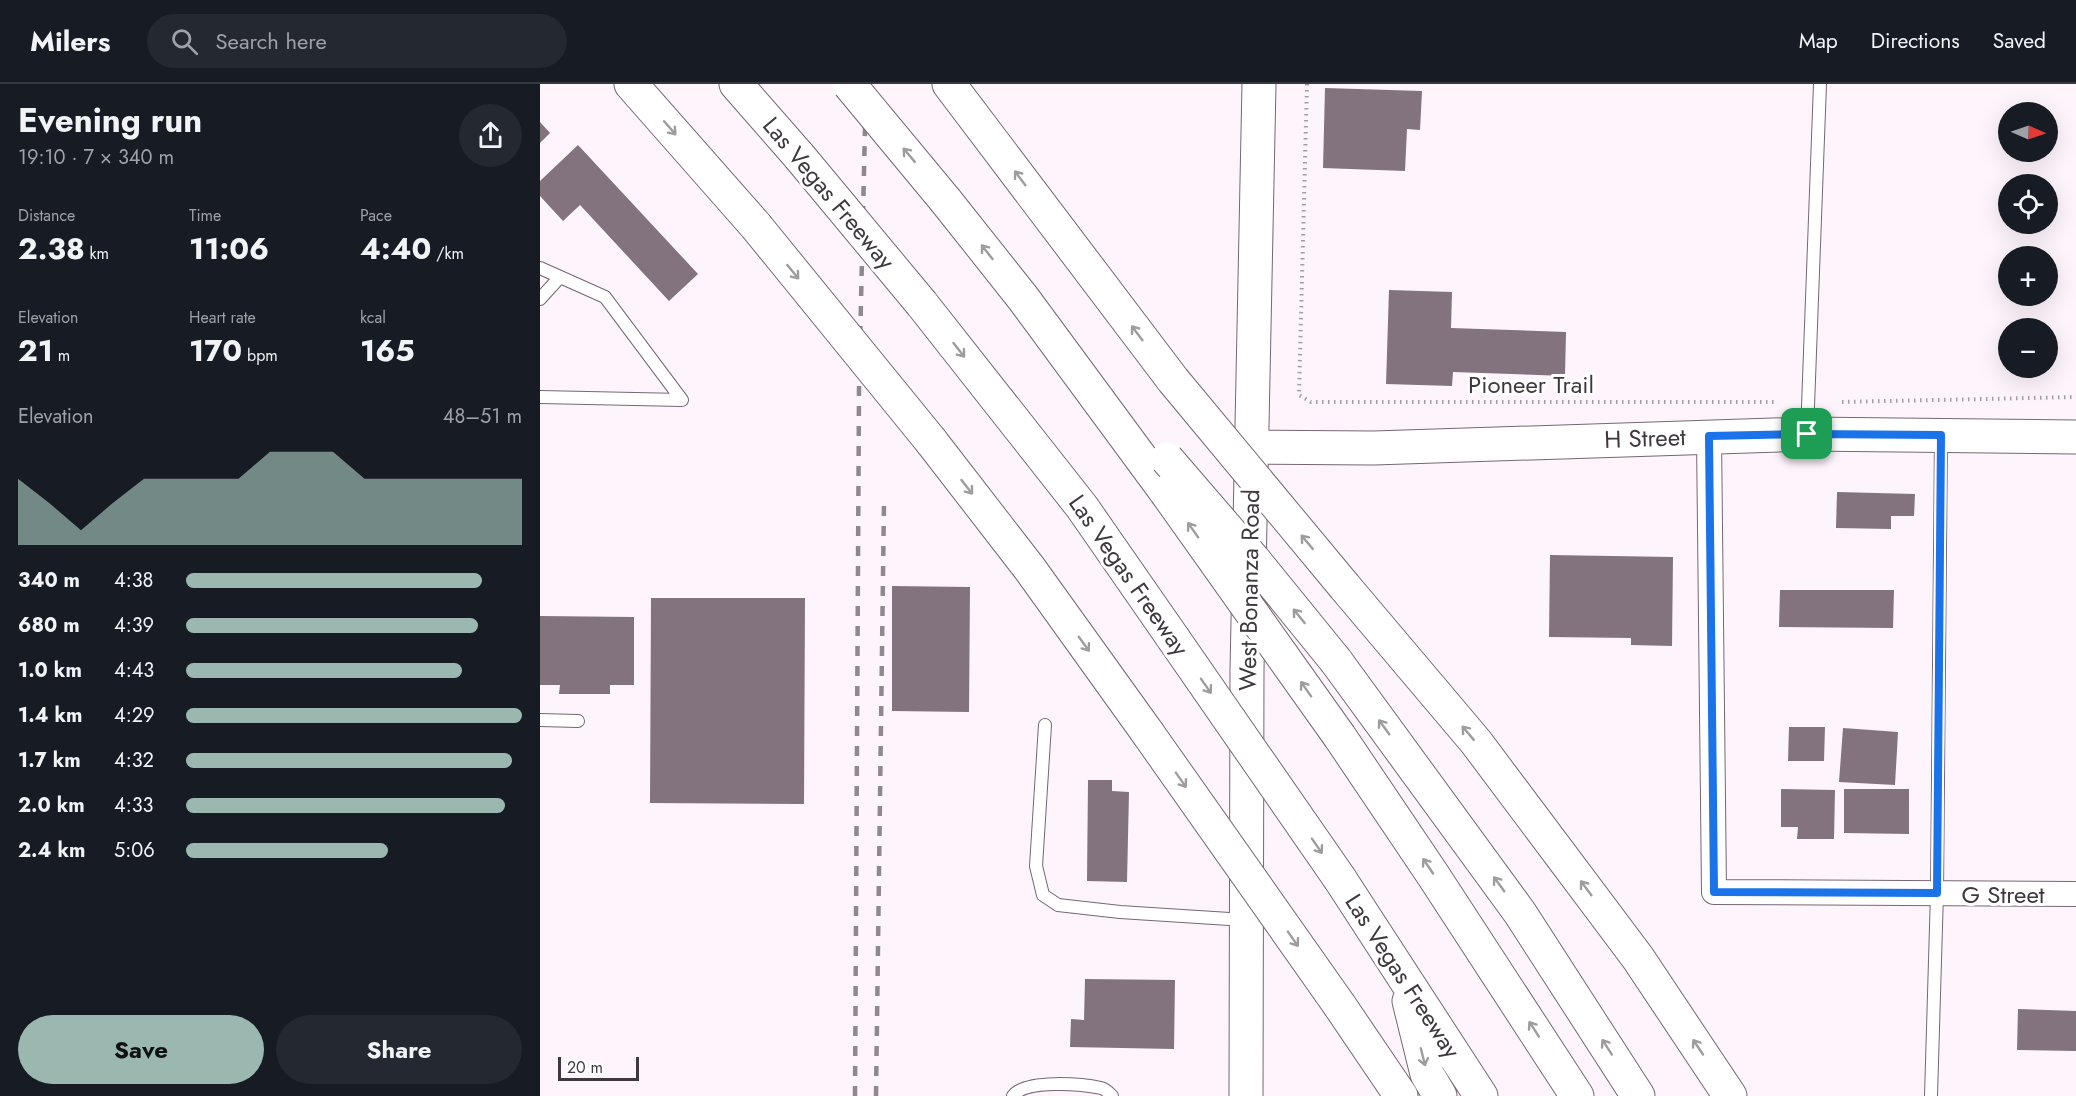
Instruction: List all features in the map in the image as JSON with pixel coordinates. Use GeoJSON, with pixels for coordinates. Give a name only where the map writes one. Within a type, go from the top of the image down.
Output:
{"type":"FeatureCollection","features":[{"type":"Feature","properties":{"kind":"main road"},"geometry":{"type":"LineString","coordinates":[[631,84],[756,226],[931,441],[1030,569],[1340,1006],[1401,1096]]}},
{"type":"Feature","properties":{"kind":"main road","name":"Las Vegas Freeway"},"geometry":{"type":"LineString","coordinates":[[736,84],[922,304],[1082,507],[1340,879],[1481,1096]]}},
{"type":"Feature","properties":{"kind":"main road"},"geometry":{"type":"LineString","coordinates":[[849,84],[1023,298],[1166,492],[1340,737],[1433,874],[1577,1096]]}},
{"type":"Feature","properties":{"kind":"main road","name":"West Bonanza Road"},"geometry":{"type":"LineString","coordinates":[[1246,1096],[1247,670],[1259,84]]}},
{"type":"Feature","properties":{"kind":"main road"},"geometry":{"type":"LineString","coordinates":[[950,85],[1173,380],[1483,752],[1638,957],[1730,1096]]}},
{"type":"Feature","properties":{"kind":"main road"},"geometry":{"type":"LineString","coordinates":[[1023,298],[1167,459],[1254,560],[1336,661],[1520,913],[1638,1096]]}},
{"type":"Feature","properties":{"kind":"main road","name":"H Street"},"geometry":{"type":"LineString","coordinates":[[1251,447],[1374,448],[1709,436],[1808,418],[1941,435],[2076,437]]}},
{"type":"Feature","properties":{"kind":"main road"},"geometry":{"type":"LineString","coordinates":[[1404,979],[1427,1074],[1440,1096]]}},
{"type":"Feature","properties":{"kind":"street","name":"G Street"},"geometry":{"type":"LineString","coordinates":[[1709,436],[1714,892],[2076,894]]}},
{"type":"Feature","properties":{"kind":"lane"},"geometry":{"type":"LineString","coordinates":[[1808,418],[1820,84]]}},
{"type":"Feature","properties":{"kind":"lane"},"geometry":{"type":"LineString","coordinates":[[540,268],[605,297],[682,400],[540,397]]}},
{"type":"Feature","properties":{"kind":"lane"},"geometry":{"type":"LineString","coordinates":[[540,298],[560,277]]}},
{"type":"Feature","properties":{"kind":"lane"},"geometry":{"type":"LineString","coordinates":[[1931,1096],[1937,893],[1941,435]]}},
{"type":"Feature","properties":{"kind":"lane"},"geometry":{"type":"LineString","coordinates":[[540,720],[579,721]]}},
{"type":"Feature","properties":{"kind":"lane"},"geometry":{"type":"LineString","coordinates":[[1045,725],[1036,866],[1044,895],[1058,905],[1120,912],[1246,920]]}},
{"type":"Feature","properties":{"kind":"lane"},"geometry":{"type":"LineString","coordinates":[[1013,1096],[1016,1092],[1047,1083],[1104,1088],[1112,1096]]}},
{"type":"Feature","properties":{"kind":"path","name":"Pioneer Trail"},"geometry":{"type":"LineString","coordinates":[[1307,84],[1299,395],[1311,402],[1808,418],[2076,397]]}},
{"type":"Feature","properties":{"kind":"building"},"geometry":{"type":"Polygon","coordinates":[[[1325,88],[1422,91],[1420,130],[1407,129],[1405,171],[1323,168],[1325,88]]]}},
{"type":"Feature","properties":{"kind":"building"},"geometry":{"type":"Polygon","coordinates":[[[540,122],[550,133],[540,143],[540,122]]]}},
{"type":"Feature","properties":{"kind":"building"},"geometry":{"type":"Polygon","coordinates":[[[578,145],[698,274],[669,301],[580,205],[563,221],[540,196],[540,181],[578,145]]]}},
{"type":"Feature","properties":{"kind":"building"},"geometry":{"type":"Polygon","coordinates":[[[1389,290],[1452,292],[1451,328],[1566,332],[1565,376],[1453,372],[1452,386],[1386,384],[1389,290]]]}},
{"type":"Feature","properties":{"kind":"building"},"geometry":{"type":"Polygon","coordinates":[[[1837,492],[1915,494],[1914,516],[1891,516],[1891,529],[1836,528],[1837,492]]]}},
{"type":"Feature","properties":{"kind":"building"},"geometry":{"type":"Polygon","coordinates":[[[1550,555],[1673,557],[1672,646],[1631,645],[1631,638],[1549,637],[1550,555]]]}},
{"type":"Feature","properties":{"kind":"building"},"geometry":{"type":"Polygon","coordinates":[[[892,586],[970,587],[969,712],[892,711],[892,586]]]}},
{"type":"Feature","properties":{"kind":"building"},"geometry":{"type":"Polygon","coordinates":[[[1780,590],[1894,590],[1893,628],[1779,627],[1780,590]]]}},
{"type":"Feature","properties":{"kind":"building"},"geometry":{"type":"Polygon","coordinates":[[[651,598],[805,598],[804,804],[650,803],[651,598]]]}},
{"type":"Feature","properties":{"kind":"building"},"geometry":{"type":"Polygon","coordinates":[[[540,616],[634,617],[634,685],[610,685],[610,694],[559,694],[560,685],[540,685],[540,616]]]}},
{"type":"Feature","properties":{"kind":"building"},"geometry":{"type":"Polygon","coordinates":[[[1789,727],[1825,727],[1824,761],[1788,761],[1789,727]]]}},
{"type":"Feature","properties":{"kind":"building"},"geometry":{"type":"Polygon","coordinates":[[[1843,728],[1898,732],[1895,785],[1839,782],[1843,728]]]}},
{"type":"Feature","properties":{"kind":"building"},"geometry":{"type":"Polygon","coordinates":[[[1088,780],[1112,780],[1112,791],[1129,792],[1127,882],[1087,881],[1088,780]]]}},
{"type":"Feature","properties":{"kind":"building"},"geometry":{"type":"Polygon","coordinates":[[[1781,789],[1835,790],[1834,839],[1797,839],[1798,827],[1781,827],[1781,789]]]}},
{"type":"Feature","properties":{"kind":"building"},"geometry":{"type":"Polygon","coordinates":[[[1844,789],[1909,789],[1909,834],[1844,833],[1844,789]]]}},
{"type":"Feature","properties":{"kind":"building"},"geometry":{"type":"Polygon","coordinates":[[[1085,979],[1175,980],[1174,1049],[1070,1047],[1071,1019],[1084,1020],[1085,979]]]}},
{"type":"Feature","properties":{"kind":"building"},"geometry":{"type":"Polygon","coordinates":[[[2018,1009],[2076,1011],[2076,1051],[2017,1050],[2018,1009]]]}},
{"type":"Feature","properties":{"kind":"railway"},"geometry":{"type":"LineString","coordinates":[[855,1096],[859,389],[866,84]]}},
{"type":"Feature","properties":{"kind":"railway"},"geometry":{"type":"LineString","coordinates":[[876,1096],[884,502]]}},
{"type":"Feature","properties":{"kind":"route"},"geometry":{"type":"LineString","coordinates":[[1807,434],[1941,435],[1937,893],[1714,892],[1709,436],[1807,434]]}}]}
